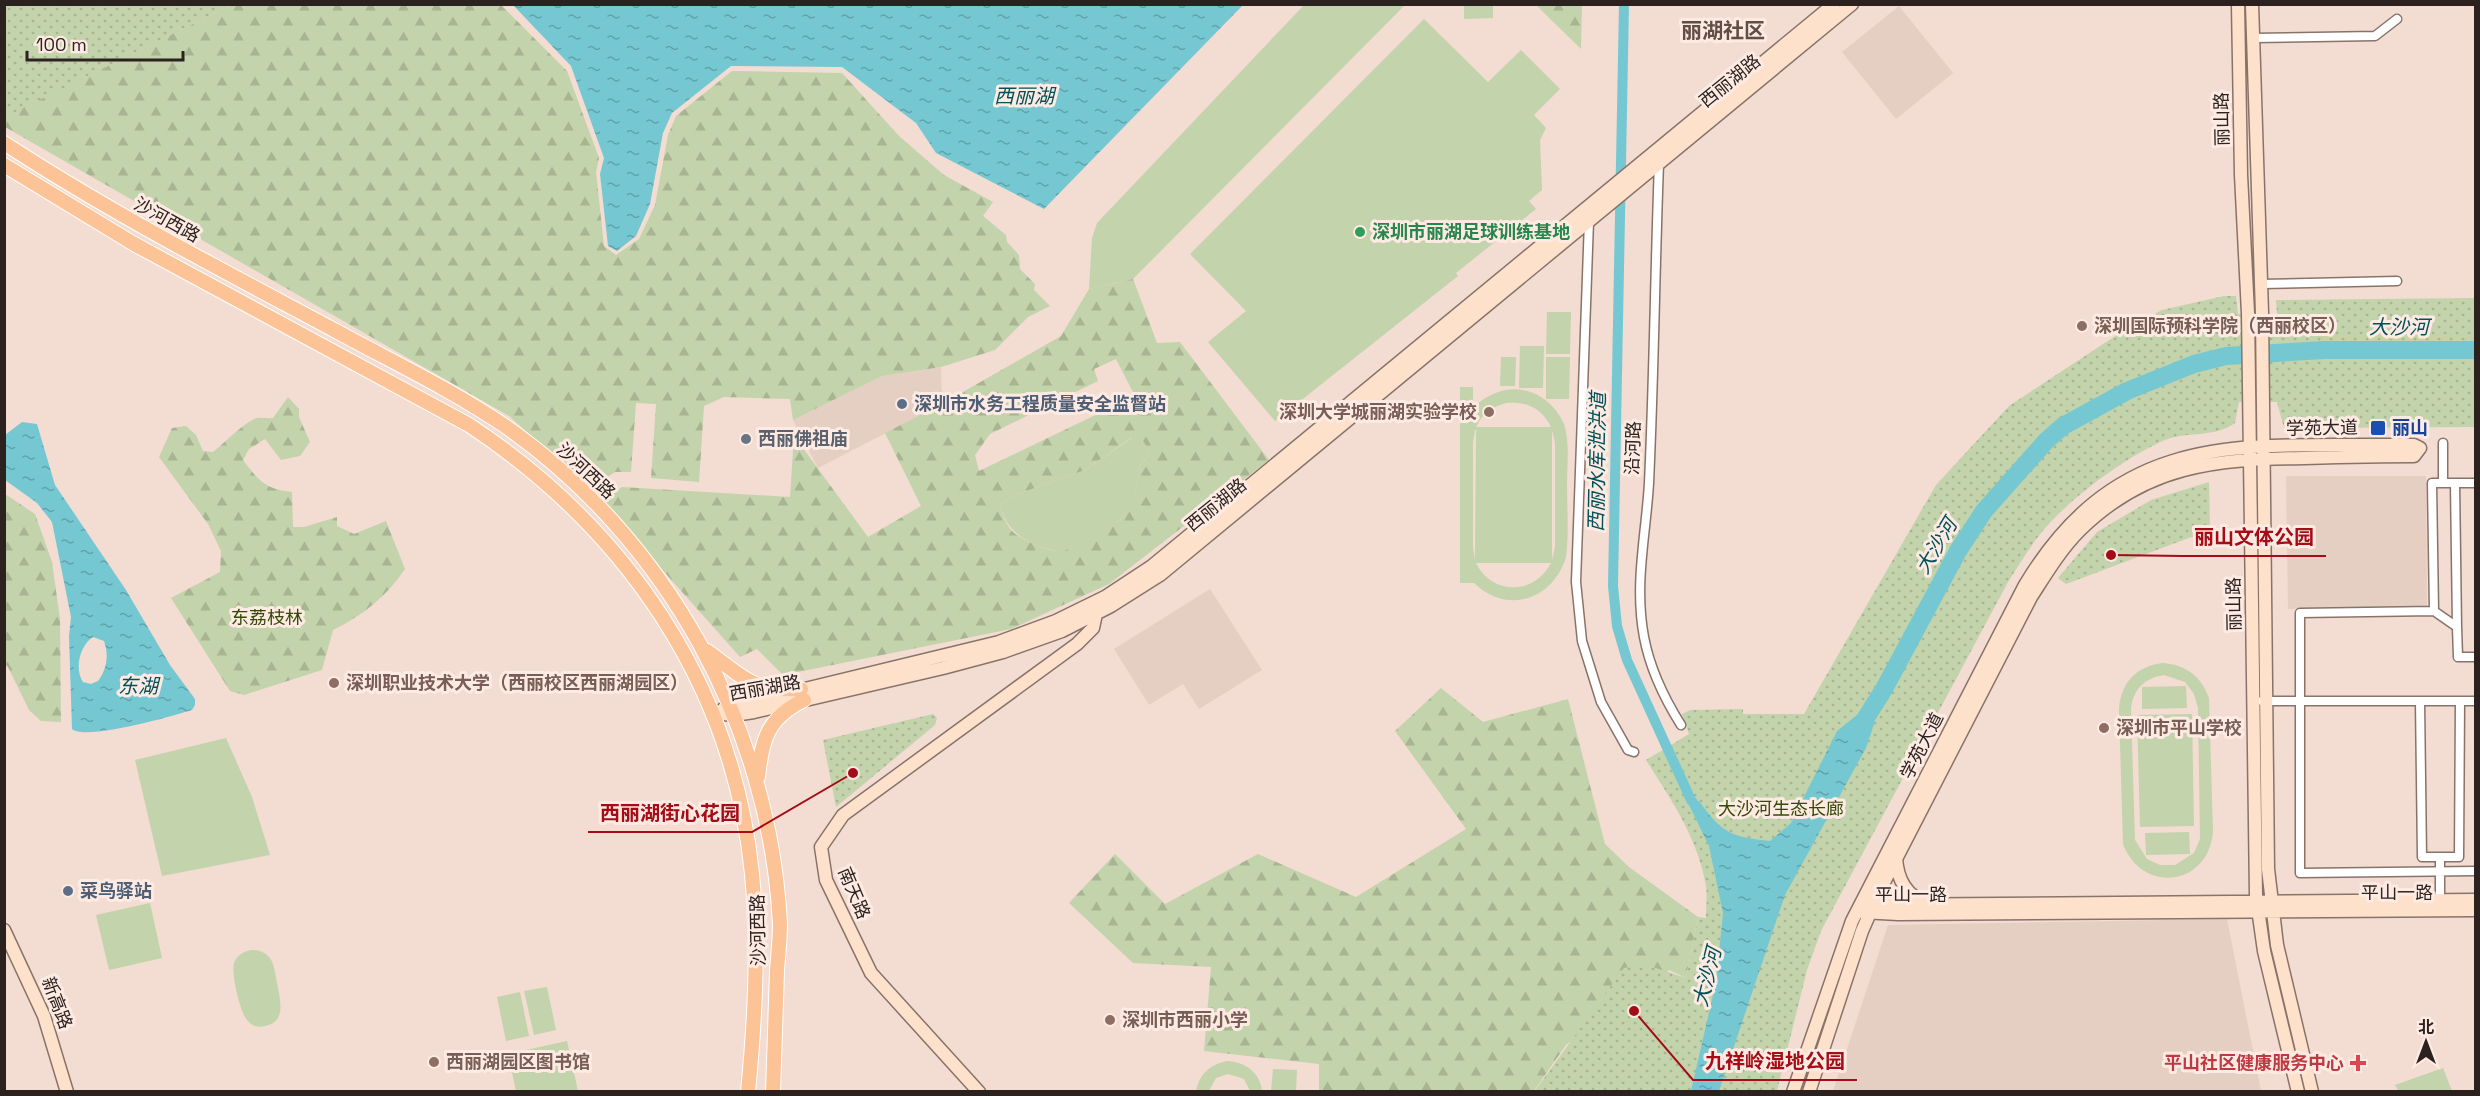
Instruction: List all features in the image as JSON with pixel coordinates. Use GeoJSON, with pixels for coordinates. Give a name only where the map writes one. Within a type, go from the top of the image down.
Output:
{"type":"FeatureCollection","features":[{"type":"Feature","properties":{"kind":"main road","name":"沙河西路"},"geometry":{"type":"LineString","coordinates":[[4,142],[143,228],[453,394],[505,426],[552,463],[615,524],[669,592],[702,647],[732,710],[757,783],[770,840],[780,926],[773,1092]]}},
{"type":"Feature","properties":{"kind":"main road","name":"沙河西路"},"geometry":{"type":"LineString","coordinates":[[4,165],[134,244],[444,410],[518,459],[582,516],[637,580],[675,636],[694,671],[712,713],[736,788],[752,872],[756,957],[748,1092]]}},
{"type":"Feature","properties":{"kind":"main road"},"geometry":{"type":"LineString","coordinates":[[702,647],[738,676],[751,683],[802,695]]}},
{"type":"Feature","properties":{"kind":"main road"},"geometry":{"type":"LineString","coordinates":[[757,783],[763,744],[769,730],[777,718],[802,695]]}},
{"type":"Feature","properties":{"kind":"street","name":"西丽湖路"},"geometry":{"type":"LineString","coordinates":[[1656,159],[1834,4]]}},
{"type":"Feature","properties":{"kind":"street","name":"西丽湖路"},"geometry":{"type":"LineString","coordinates":[[1656,159],[1852,4]]}},
{"type":"Feature","properties":{"kind":"street","name":"丽山路"},"geometry":{"type":"LineString","coordinates":[[2238,4],[2241,175],[2250,402],[2257,907],[2264,951],[2298,1092]]}},
{"type":"Feature","properties":{"kind":"street","name":"丽山路"},"geometry":{"type":"LineString","coordinates":[[2252,4],[2262,313],[2268,869],[2277,945],[2312,1092]]}},
{"type":"Feature","properties":{"kind":"street"},"geometry":{"type":"LineString","coordinates":[[2253,38],[2375,36],[2397,19]]}},
{"type":"Feature","properties":{"kind":"street"},"geometry":{"type":"LineString","coordinates":[[1615,193],[1656,159]]}},
{"type":"Feature","properties":{"kind":"street","name":"沿河路"},"geometry":{"type":"LineString","coordinates":[[1656,159],[1649,482],[1640,563],[1640,599],[1644,636],[1652,667],[1666,700],[1681,725]]}},
{"type":"Feature","properties":{"kind":"street","name":"西丽湖路"},"geometry":{"type":"LineString","coordinates":[[712,713],[1003,652],[1062,631],[1096,614],[1160,575],[1589,221],[1615,193]]}},
{"type":"Feature","properties":{"kind":"street","name":"西丽湖路"},"geometry":{"type":"LineString","coordinates":[[802,695],[999,642],[1056,621],[1105,597],[1152,566],[1615,193]]}},
{"type":"Feature","properties":{"kind":"street"},"geometry":{"type":"LineString","coordinates":[[1589,221],[1576,582],[1582,641],[1601,702],[1628,750],[1634,752]]}},
{"type":"Feature","properties":{"kind":"street"},"geometry":{"type":"LineString","coordinates":[[2261,284],[2397,281]]}},
{"type":"Feature","properties":{"kind":"street"},"geometry":{"type":"LineString","coordinates":[[2443,443],[2444,483]]}},
{"type":"Feature","properties":{"kind":"street","name":"学苑大道"},"geometry":{"type":"LineString","coordinates":[[1809,1092],[1867,909],[2013,607],[2056,538],[2096,500],[2120,484],[2150,468],[2191,455],[2414,445],[2420,448],[2414,456],[2264,452]]}},
{"type":"Feature","properties":{"kind":"street","name":"学苑大道"},"geometry":{"type":"LineString","coordinates":[[1793,1092],[1845,939],[1867,909],[1896,858],[2023,612],[2068,544],[2108,507],[2156,479],[2193,466],[2250,453]]}},
{"type":"Feature","properties":{"kind":"street"},"geometry":{"type":"LineString","coordinates":[[2434,611],[2432,483],[2475,483]]}},
{"type":"Feature","properties":{"kind":"street"},"geometry":{"type":"LineString","coordinates":[[2455,483],[2458,657],[2475,657]]}},
{"type":"Feature","properties":{"kind":"street"},"geometry":{"type":"LineString","coordinates":[[2457,627],[2434,611],[2300,613],[2300,873],[2475,872]]}},
{"type":"Feature","properties":{"kind":"street","name":"南天路"},"geometry":{"type":"LineString","coordinates":[[979,1092],[871,973],[826,880],[821,848],[843,815],[1031,680],[1077,644],[1093,628],[1096,614]]}},
{"type":"Feature","properties":{"kind":"street"},"geometry":{"type":"LineString","coordinates":[[2253,701],[2475,701]]}},
{"type":"Feature","properties":{"kind":"street"},"geometry":{"type":"LineString","coordinates":[[2420,701],[2422,857],[2459,857],[2460,701]]}},
{"type":"Feature","properties":{"kind":"street"},"geometry":{"type":"LineString","coordinates":[[2440,857],[2440,906]]}},
{"type":"Feature","properties":{"kind":"street"},"geometry":{"type":"LineString","coordinates":[[1896,858],[1897,873],[1904,887],[1917,899],[1934,904]]}},
{"type":"Feature","properties":{"kind":"street","name":"平山一路"},"geometry":{"type":"LineString","coordinates":[[2440,906],[2475,900]]}},
{"type":"Feature","properties":{"kind":"street","name":"平山一路"},"geometry":{"type":"LineString","coordinates":[[1867,909],[1934,904],[2257,907]]}},
{"type":"Feature","properties":{"kind":"street","name":"平山一路"},"geometry":{"type":"LineString","coordinates":[[1867,909],[2440,906],[2475,910]]}},
{"type":"Feature","properties":{"kind":"street","name":"新高路"},"geometry":{"type":"LineString","coordinates":[[4,930],[44,1016],[67,1092]]}},
{"type":"Feature","properties":{"kind":"shaded area"},"geometry":{"type":"Polygon","coordinates":[[[1899,6],[1953,73],[1896,119],[1842,52],[1899,6]]]}},
{"type":"Feature","properties":{"kind":"shaded area"},"geometry":{"type":"Polygon","coordinates":[[[941,367],[942,404],[818,468],[793,420],[882,376],[941,367]]]}},
{"type":"Feature","properties":{"kind":"shaded area"},"geometry":{"type":"Polygon","coordinates":[[[2286,476],[2426,476],[2427,608],[2288,609],[2286,476]]]}},
{"type":"Feature","properties":{"kind":"shaded area"},"geometry":{"type":"Polygon","coordinates":[[[1210,589],[1262,670],[1199,709],[1183,684],[1149,705],[1114,649],[1210,589]]]}},
{"type":"Feature","properties":{"kind":"shaded area"},"geometry":{"type":"Polygon","coordinates":[[[2227,919],[2261,1091],[1833,1091],[1888,925],[2227,919]]]}},
{"type":"Feature","properties":{"kind":"green space"},"geometry":{"type":"Polygon","coordinates":[[[5,4],[231,4],[231,5],[5,117],[5,4]]]}},
{"type":"Feature","properties":{"kind":"green space"},"geometry":{"type":"Polygon","coordinates":[[[1305,4],[1405,5],[1133,279],[1089,289],[1092,238],[1097,223],[1305,4]]]}},
{"type":"Feature","properties":{"kind":"green space"},"geometry":{"type":"Polygon","coordinates":[[[5,5],[87,76],[231,5],[501,5],[567,71],[599,158],[596,172],[604,246],[616,255],[639,239],[655,205],[668,135],[676,116],[732,71],[842,73],[899,136],[944,175],[993,202],[983,216],[1006,235],[1007,242],[1019,255],[1020,269],[1035,284],[1034,290],[1050,306],[1028,317],[995,350],[941,367],[882,376],[793,420],[790,399],[724,397],[704,406],[699,482],[651,478],[656,404],[636,403],[631,472],[615,472],[590,489],[509,416],[5,127],[5,5]]]}},
{"type":"Feature","properties":{"kind":"green space"},"geometry":{"type":"Polygon","coordinates":[[[1464,5],[1493,5],[1493,18],[1464,19],[1464,5]]]}},
{"type":"Feature","properties":{"kind":"green space"},"geometry":{"type":"Polygon","coordinates":[[[1536,5],[1582,5],[1581,49],[1536,5]]]}},
{"type":"Feature","properties":{"kind":"green space","name":"深圳市丽湖足球训练基地"},"geometry":{"type":"Polygon","coordinates":[[[1424,19],[1488,82],[1521,50],[1560,89],[1534,115],[1546,128],[1540,140],[1542,190],[1529,201],[1536,209],[1456,273],[1458,276],[1275,421],[1208,342],[1246,311],[1190,254],[1424,19]]]}},
{"type":"Feature","properties":{"kind":"green space"},"geometry":{"type":"Polygon","coordinates":[[[1133,279],[1157,343],[1180,342],[1269,460],[1109,584],[1011,629],[783,675],[757,649],[740,657],[601,501],[622,487],[790,497],[794,436],[868,537],[921,506],[885,433],[942,404],[1061,336],[1089,289],[1133,279]],[[1116,359],[1094,369],[1098,381],[990,434],[975,455],[979,471],[1135,396],[1116,359]],[[1131,438],[1085,470],[1015,495],[1000,504],[1011,530],[1034,545],[1061,551],[1085,543],[1111,527],[1130,505],[1137,486],[1140,465],[1149,456],[1140,438],[1131,438]]]}},
{"type":"Feature","properties":{"kind":"green space","name":"大沙河生态长廊"},"geometry":{"type":"Polygon","coordinates":[[[2224,296],[2236,296],[2238,314],[2277,314],[2276,300],[2475,298],[2475,427],[2284,428],[2277,402],[2239,402],[2235,423],[2227,428],[2165,440],[2133,457],[2098,480],[2052,520],[2032,545],[2008,582],[1821,931],[1807,970],[1777,1091],[1534,1092],[1624,968],[1644,964],[1686,978],[1698,917],[1706,918],[1706,885],[1689,833],[1646,760],[1689,734],[1682,714],[1690,710],[1743,709],[1743,714],[1804,714],[1936,485],[2009,406],[2120,333],[2162,310],[2224,296]]]}},
{"type":"Feature","properties":{"kind":"green space"},"geometry":{"type":"Polygon","coordinates":[[[1547,312],[1571,312],[1570,354],[1546,354],[1547,312]]]}},
{"type":"Feature","properties":{"kind":"green space"},"geometry":{"type":"Polygon","coordinates":[[[1520,346],[1544,346],[1543,388],[1519,388],[1520,346]]]}},
{"type":"Feature","properties":{"kind":"green space"},"geometry":{"type":"Polygon","coordinates":[[[1501,357],[1516,357],[1515,386],[1500,386],[1501,357]]]}},
{"type":"Feature","properties":{"kind":"green space"},"geometry":{"type":"Polygon","coordinates":[[[1546,357],[1570,357],[1569,399],[1546,399],[1546,357]]]}},
{"type":"Feature","properties":{"kind":"green space"},"geometry":{"type":"Polygon","coordinates":[[[1460,387],[1473,387],[1473,408],[1484,399],[1502,391],[1516,389],[1536,394],[1553,407],[1561,418],[1567,438],[1568,530],[1566,557],[1560,572],[1540,593],[1514,600],[1487,593],[1474,583],[1460,583],[1460,387]],[[1506,403],[1484,415],[1476,427],[1551,427],[1543,415],[1527,405],[1506,403]],[[1476,430],[1473,443],[1473,547],[1475,560],[1476,430]],[[1552,430],[1552,560],[1555,547],[1555,443],[1552,430]],[[1476,563],[1483,574],[1503,586],[1524,586],[1544,574],[1551,563],[1476,563]]]}},
{"type":"Feature","properties":{"kind":"green space","name":"东荔枝林"},"geometry":{"type":"Polygon","coordinates":[[[288,397],[299,409],[299,417],[310,442],[300,456],[281,460],[265,439],[249,449],[243,460],[253,473],[269,486],[292,492],[293,527],[304,527],[337,517],[337,526],[354,534],[386,521],[405,569],[373,604],[333,630],[322,670],[244,695],[230,691],[171,598],[220,572],[221,551],[208,524],[159,457],[172,428],[186,426],[196,435],[203,451],[213,452],[254,419],[273,418],[288,397]]]}},
{"type":"Feature","properties":{"kind":"green space"},"geometry":{"type":"Polygon","coordinates":[[[1132,438],[1140,438],[1149,456],[1140,465],[1137,486],[1130,506],[1111,528],[1085,543],[1058,551],[1024,539],[1006,521],[1000,504],[1015,495],[1085,470],[1132,438]]]}},
{"type":"Feature","properties":{"kind":"green space"},"geometry":{"type":"Polygon","coordinates":[[[2209,482],[2210,530],[2066,584],[2058,578],[2097,532],[2151,500],[2209,482]]]}},
{"type":"Feature","properties":{"kind":"green space"},"geometry":{"type":"Polygon","coordinates":[[[5,494],[35,514],[52,562],[60,619],[61,722],[41,721],[29,710],[5,664],[5,494]]]}},
{"type":"Feature","properties":{"kind":"green space"},"geometry":{"type":"Polygon","coordinates":[[[2171,664],[2186,669],[2202,684],[2209,698],[2213,832],[2208,850],[2200,864],[2187,873],[2173,877],[2159,877],[2144,871],[2132,860],[2123,844],[2120,699],[2132,677],[2154,665],[2171,664]],[[2164,675],[2145,682],[2134,696],[2131,709],[2135,840],[2147,859],[2160,865],[2175,865],[2194,853],[2200,839],[2198,708],[2194,694],[2185,682],[2164,675]]]}},
{"type":"Feature","properties":{"kind":"green space"},"geometry":{"type":"Polygon","coordinates":[[[2186,686],[2187,708],[2142,709],[2142,687],[2186,686]]]}},
{"type":"Feature","properties":{"kind":"green space"},"geometry":{"type":"Polygon","coordinates":[[[1441,688],[1483,722],[1568,699],[1605,844],[1629,867],[1698,917],[1686,978],[1669,970],[1566,1045],[1534,1091],[1319,1092],[1319,1064],[1204,1051],[1211,967],[1133,963],[1069,903],[1115,854],[1165,904],[1258,854],[1356,897],[1466,829],[1395,731],[1441,688]]]}},
{"type":"Feature","properties":{"kind":"green space"},"geometry":{"type":"Polygon","coordinates":[[[933,714],[937,718],[935,725],[836,807],[823,740],[933,714]]]}},
{"type":"Feature","properties":{"kind":"green space"},"geometry":{"type":"Polygon","coordinates":[[[2192,714],[2194,826],[2140,827],[2137,715],[2192,714]]]}},
{"type":"Feature","properties":{"kind":"green space"},"geometry":{"type":"Polygon","coordinates":[[[226,738],[252,797],[270,855],[162,876],[135,760],[226,738]]]}},
{"type":"Feature","properties":{"kind":"green space"},"geometry":{"type":"Polygon","coordinates":[[[2189,832],[2190,854],[2146,855],[2145,833],[2189,832]]]}},
{"type":"Feature","properties":{"kind":"green space"},"geometry":{"type":"Polygon","coordinates":[[[150,903],[162,958],[109,970],[96,915],[150,903]]]}},
{"type":"Feature","properties":{"kind":"green space"},"geometry":{"type":"Polygon","coordinates":[[[252,950],[263,953],[271,960],[279,996],[280,1009],[277,1020],[263,1027],[250,1023],[245,1017],[239,1002],[233,968],[237,958],[244,952],[252,950]]]}},
{"type":"Feature","properties":{"kind":"green space"},"geometry":{"type":"Polygon","coordinates":[[[547,987],[556,1030],[534,1035],[524,991],[547,987]]]}},
{"type":"Feature","properties":{"kind":"green space"},"geometry":{"type":"Polygon","coordinates":[[[520,992],[529,1036],[506,1041],[497,997],[520,992]]]}},
{"type":"Feature","properties":{"kind":"green space"},"geometry":{"type":"Polygon","coordinates":[[[567,1041],[578,1091],[516,1091],[508,1054],[567,1041]]]}},
{"type":"Feature","properties":{"kind":"green space"},"geometry":{"type":"Polygon","coordinates":[[[1227,1061],[1240,1063],[1255,1073],[1262,1091],[1250,1091],[1244,1079],[1228,1074],[1216,1078],[1209,1091],[1196,1091],[1206,1071],[1227,1061]]]}},
{"type":"Feature","properties":{"kind":"green space"},"geometry":{"type":"Polygon","coordinates":[[[2443,1068],[2452,1091],[2398,1091],[2395,1085],[2443,1068]]]}},
{"type":"Feature","properties":{"kind":"green space"},"geometry":{"type":"Polygon","coordinates":[[[1273,1069],[1297,1070],[1296,1091],[1271,1091],[1273,1069]]]}},
{"type":"Feature","properties":{"kind":"water","name":"西丽湖"},"geometry":{"type":"Polygon","coordinates":[[[513,5],[1243,5],[1044,209],[936,153],[916,123],[842,67],[731,66],[672,113],[663,133],[650,204],[636,236],[617,251],[608,246],[600,174],[604,158],[571,66],[513,5]]]}},
{"type":"Feature","properties":{"kind":"water","name":"东湖"},"geometry":{"type":"Polygon","coordinates":[[[22,422],[37,424],[55,485],[126,590],[170,665],[195,699],[192,710],[111,730],[80,732],[72,729],[69,636],[71,617],[52,522],[37,503],[5,480],[5,435],[22,422]],[[93,637],[82,651],[79,671],[83,682],[91,684],[98,681],[101,676],[106,662],[104,641],[93,637]]]}},
{"type":"Feature","properties":{"kind":"water"},"geometry":{"type":"Polygon","coordinates":[[[1863,710],[1874,715],[1875,721],[1866,748],[1785,895],[1719,1091],[1691,1091],[1716,982],[1723,913],[1709,846],[1690,807],[1699,801],[1714,820],[1729,832],[1746,838],[1770,841],[1791,823],[1837,731],[1863,710]]]}},
{"type":"Feature","properties":{"kind":"waterway","name":"西丽水库泄洪道"},"geometry":{"type":"LineString","coordinates":[[1624,4],[1613,586],[1617,626],[1627,660],[1691,800],[1703,816]]}},
{"type":"Feature","properties":{"kind":"waterway","name":"大沙河"},"geometry":{"type":"LineString","coordinates":[[1857,732],[1884,689],[1958,551],[1984,511],[2046,441],[2063,426],[2127,391],[2194,364],[2226,356],[2324,350],[2476,350]]}},
{"type":"Feature","properties":{"kind":"place","name":"深圳市丽湖足球训练基地"},"geometry":{"type":"Point","coordinates":[1360,232]}},
{"type":"Feature","properties":{"kind":"place","name":"深圳国际预科学院（西丽校区）"},"geometry":{"type":"Point","coordinates":[2082,326]}},
{"type":"Feature","properties":{"kind":"place","name":"深圳市水务工程质量安全监督站"},"geometry":{"type":"Point","coordinates":[902,404]}},
{"type":"Feature","properties":{"kind":"place","name":"深圳大学城丽湖实验学校"},"geometry":{"type":"Point","coordinates":[1489,412]}},
{"type":"Feature","properties":{"kind":"place","name":"丽山"},"geometry":{"type":"Point","coordinates":[2378,428]}},
{"type":"Feature","properties":{"kind":"place","name":"西丽佛祖庙"},"geometry":{"type":"Point","coordinates":[746,439]}},
{"type":"Feature","properties":{"kind":"place","name":"丽山文体公园"},"geometry":{"type":"Point","coordinates":[2111,555]}},
{"type":"Feature","properties":{"kind":"place","name":"深圳职业技术大学（西丽校区西丽湖园区）"},"geometry":{"type":"Point","coordinates":[334,683]}},
{"type":"Feature","properties":{"kind":"place","name":"深圳市平山学校"},"geometry":{"type":"Point","coordinates":[2104,728]}},
{"type":"Feature","properties":{"kind":"place","name":"西丽湖街心花园"},"geometry":{"type":"Point","coordinates":[853,773]}},
{"type":"Feature","properties":{"kind":"place","name":"菜鸟驿站"},"geometry":{"type":"Point","coordinates":[68,891]}},
{"type":"Feature","properties":{"kind":"place","name":"九祥岭湿地公园"},"geometry":{"type":"Point","coordinates":[1634,1011]}},
{"type":"Feature","properties":{"kind":"place","name":"深圳市西丽小学"},"geometry":{"type":"Point","coordinates":[1110,1020]}},
{"type":"Feature","properties":{"kind":"place","name":"西丽湖园区图书馆"},"geometry":{"type":"Point","coordinates":[434,1062]}},
{"type":"Feature","properties":{"kind":"place","name":"平山社区健康服务中心"},"geometry":{"type":"Point","coordinates":[2358,1063]}},
{"type":"Feature","properties":{"kind":"district","name":"丽湖社区"},"geometry":{"type":"Point","coordinates":[1723,31]}}]}
